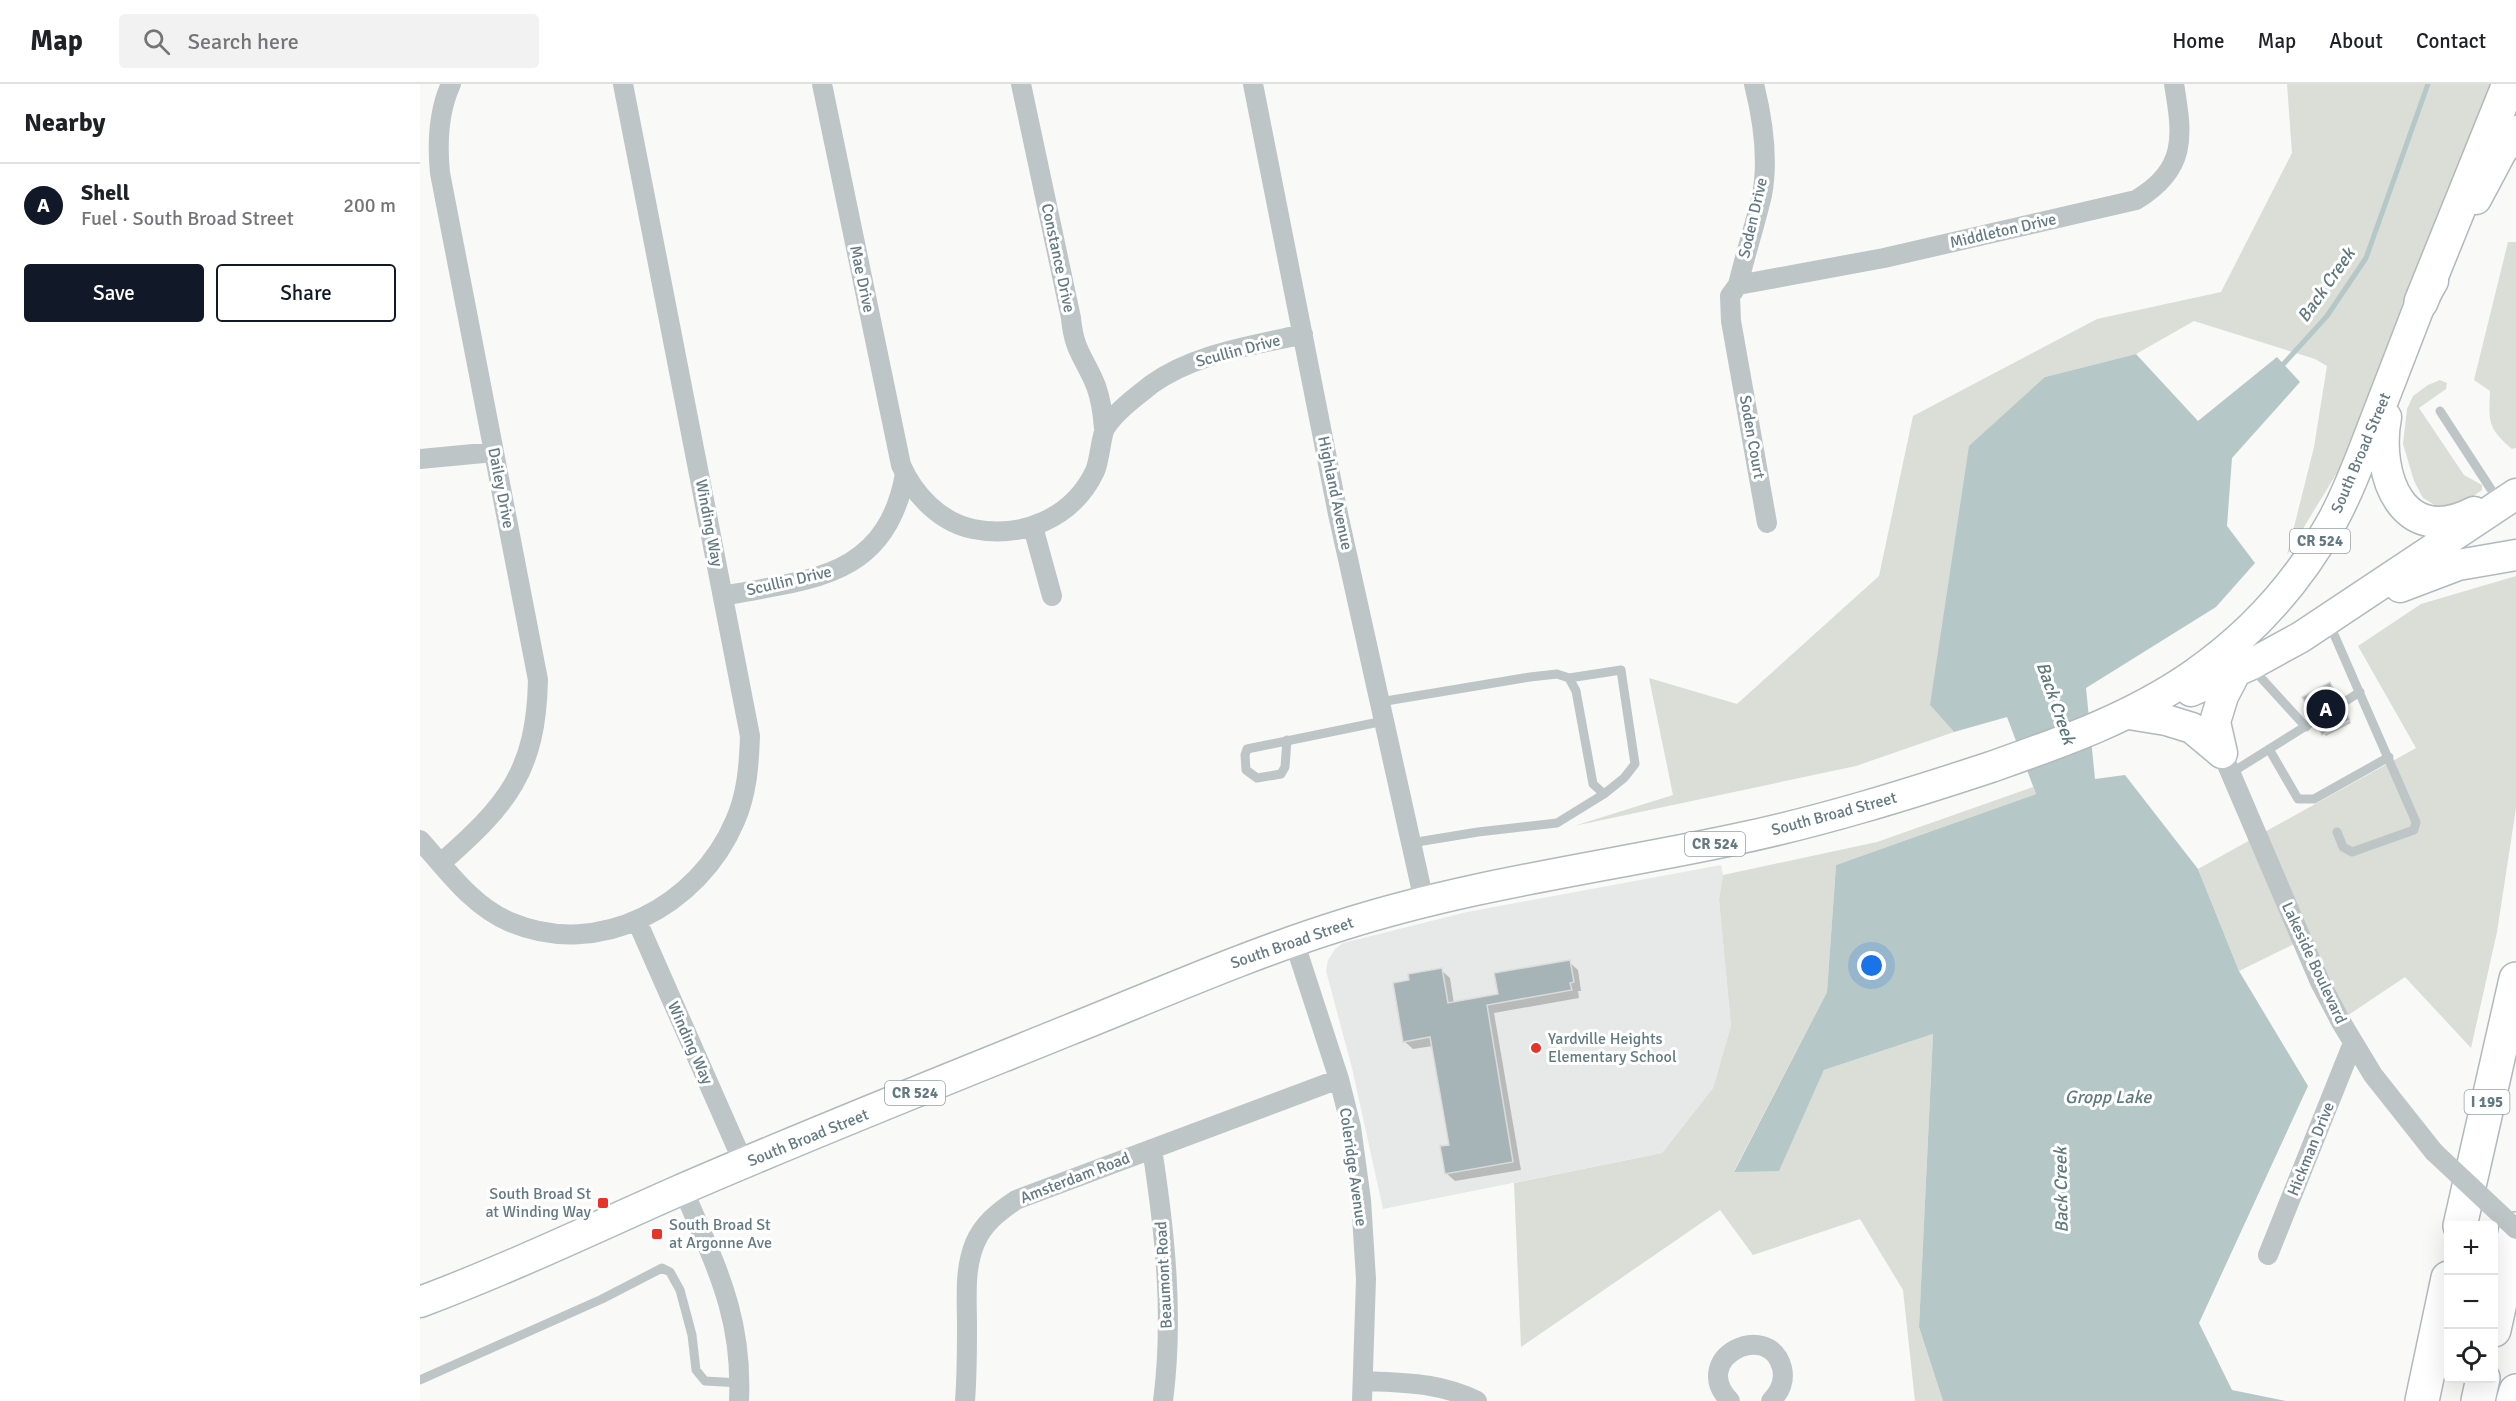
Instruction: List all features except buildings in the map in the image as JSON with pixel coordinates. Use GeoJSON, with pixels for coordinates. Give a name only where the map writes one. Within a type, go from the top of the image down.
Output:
{"type":"FeatureCollection","features":[{"type":"Feature","properties":{"kind":"highway"},"geometry":{"type":"LineString","coordinates":[[2421,302],[2509,84]]}},
{"type":"Feature","properties":{"kind":"highway","name":"I 195"},"geometry":{"type":"LineString","coordinates":[[2461,1221],[2516,979]]}},
{"type":"Feature","properties":{"kind":"highway"},"geometry":{"type":"LineString","coordinates":[[2493,1329],[2516,1229]]}},
{"type":"Feature","properties":{"kind":"highway"},"geometry":{"type":"LineString","coordinates":[[2422,1401],[2444,1297]]}},
{"type":"Feature","properties":{"kind":"highway"},"geometry":{"type":"LineString","coordinates":[[2478,1401],[2482,1383]]}},
{"type":"Feature","properties":{"kind":"highway"},"geometry":{"type":"LineString","coordinates":[[2513,1401],[2516,1391]]}},
{"type":"Feature","properties":{"kind":"main road","name":"South Broad Street"},"geometry":{"type":"LineString","coordinates":[[2122,717],[2191,676],[2223,653],[2258,621],[2290,584],[2333,520],[2350,485],[2421,302],[2501,152],[2516,131]]}},
{"type":"Feature","properties":{"kind":"main road"},"geometry":{"type":"LineString","coordinates":[[2397,364],[2383,437],[2383,458],[2388,479],[2397,498],[2420,518],[2434,522],[2451,522],[2509,499]]}},
{"type":"Feature","properties":{"kind":"main road","name":"South Broad Street"},"geometry":{"type":"LineString","coordinates":[[420,1302],[489,1276],[683,1189],[1049,1038],[1294,941],[1424,901],[1528,877],[1741,838],[1851,811],[2000,764],[2197,689],[2301,637],[2509,499]]}},
{"type":"Feature","properties":{"kind":"main road"},"geometry":{"type":"LineString","coordinates":[[2301,637],[2419,578],[2458,565],[2516,555]]}},
{"type":"Feature","properties":{"kind":"main road"},"geometry":{"type":"LineString","coordinates":[[2227,763],[2215,722],[2223,696],[2243,668]]}},
{"type":"Feature","properties":{"kind":"main road"},"geometry":{"type":"LineString","coordinates":[[2122,717],[2166,720],[2192,728],[2227,763]]}},
{"type":"Feature","properties":{"kind":"main road","name":"South Broad Street"},"geometry":{"type":"LineString","coordinates":[[420,1313],[489,1276]]}},
{"type":"Feature","properties":{"kind":"street","name":"Dailey Drive"},"geometry":{"type":"LineString","coordinates":[[441,863],[490,818],[510,792],[524,765],[533,736],[538,680],[440,173],[437,149],[440,119],[451,84]]}},
{"type":"Feature","properties":{"kind":"street","name":"Winding Way"},"geometry":{"type":"LineString","coordinates":[[420,840],[470,896],[488,910],[509,922],[531,930],[559,935],[586,935],[612,930],[637,921],[672,901],[708,866],[727,837],[744,795],[749,766],[750,736],[623,84]]}},
{"type":"Feature","properties":{"kind":"street","name":"Mae Drive"},"geometry":{"type":"LineString","coordinates":[[822,84],[901,465],[905,474]]}},
{"type":"Feature","properties":{"kind":"street","name":"Constance Drive"},"geometry":{"type":"LineString","coordinates":[[1021,84],[1071,318],[1072,334],[1078,352],[1099,394],[1104,429]]}},
{"type":"Feature","properties":{"kind":"street","name":"Highland Avenue"},"geometry":{"type":"LineString","coordinates":[[1253,84],[1338,514],[1424,901]]}},
{"type":"Feature","properties":{"kind":"street","name":"Soden Drive"},"geometry":{"type":"LineString","coordinates":[[1736,350],[1730,296],[1738,285],[1762,194],[1765,155],[1763,122],[1754,84]]}},
{"type":"Feature","properties":{"kind":"street","name":"Middleton Drive"},"geometry":{"type":"LineString","coordinates":[[1738,285],[1884,258],[2136,200],[2164,179],[2181,142],[2181,124],[2174,84]]}},
{"type":"Feature","properties":{"kind":"street","name":"Scullin Drive"},"geometry":{"type":"LineString","coordinates":[[1104,429],[1129,403],[1175,370],[1205,358],[1303,334]]}},
{"type":"Feature","properties":{"kind":"street","name":"Soden Court"},"geometry":{"type":"LineString","coordinates":[[1736,350],[1767,523]]}},
{"type":"Feature","properties":{"kind":"street"},"geometry":{"type":"LineString","coordinates":[[905,474],[917,494],[933,509],[970,529],[992,532],[1033,527],[1068,507],[1083,490],[1095,471],[1102,451],[1104,429]]}},
{"type":"Feature","properties":{"kind":"street"},"geometry":{"type":"LineString","coordinates":[[420,459],[494,452]]}},
{"type":"Feature","properties":{"kind":"street","name":"Scullin Drive"},"geometry":{"type":"LineString","coordinates":[[723,596],[822,577],[847,566],[863,554],[880,536],[897,507],[905,474]]}},
{"type":"Feature","properties":{"kind":"street"},"geometry":{"type":"LineString","coordinates":[[1033,527],[1052,596]]}},
{"type":"Feature","properties":{"kind":"street","name":"Lakeside Boulevard"},"geometry":{"type":"LineString","coordinates":[[2227,763],[2320,982],[2353,1042],[2402,1114],[2434,1152],[2516,1229]]}},
{"type":"Feature","properties":{"kind":"street","name":"Winding Way"},"geometry":{"type":"LineString","coordinates":[[637,921],[744,1164]]}},
{"type":"Feature","properties":{"kind":"street","name":"Coleridge Avenue"},"geometry":{"type":"LineString","coordinates":[[1294,941],[1339,1079],[1351,1127],[1366,1279],[1362,1401]]}},
{"type":"Feature","properties":{"kind":"street","name":"Hickman Drive"},"geometry":{"type":"LineString","coordinates":[[2268,1255],[2353,1042]]}},
{"type":"Feature","properties":{"kind":"street","name":"Amsterdam Road"},"geometry":{"type":"LineString","coordinates":[[965,1401],[968,1369],[969,1261],[975,1243],[985,1226],[999,1211],[1016,1200],[1339,1079]]}},
{"type":"Feature","properties":{"kind":"street","name":"Beaumont Road"},"geometry":{"type":"LineString","coordinates":[[1152,1149],[1167,1270],[1167,1331],[1163,1401]]}},
{"type":"Feature","properties":{"kind":"street"},"geometry":{"type":"LineString","coordinates":[[683,1189],[722,1280],[731,1308],[738,1342],[739,1392]]}},
{"type":"Feature","properties":{"kind":"street"},"geometry":{"type":"LineString","coordinates":[[1730,1401],[1720,1385],[1718,1375],[1721,1365],[1726,1355],[1735,1348],[1756,1344],[1774,1354],[1783,1374],[1778,1394],[1771,1401]]}},
{"type":"Feature","properties":{"kind":"street"},"geometry":{"type":"LineString","coordinates":[[1364,1381],[1434,1385],[1457,1391],[1477,1401]]}},
{"type":"Feature","properties":{"kind":"lane"},"geometry":{"type":"LineString","coordinates":[[2440,411],[2509,499]]}},
{"type":"Feature","properties":{"kind":"lane"},"geometry":{"type":"LineString","coordinates":[[2329,623],[2416,822],[2414,830],[2352,852],[2343,846],[2337,832]]}},
{"type":"Feature","properties":{"kind":"lane"},"geometry":{"type":"LineString","coordinates":[[2243,668],[2306,727]]}},
{"type":"Feature","properties":{"kind":"lane"},"geometry":{"type":"LineString","coordinates":[[1287,740],[1285,766],[1281,774],[1257,778],[1246,770],[1247,749],[1287,740],[1382,712],[1530,677],[1557,674],[1569,678],[1621,670],[1635,764],[1624,778],[1604,794],[1557,823],[1478,832],[1411,843]]}},
{"type":"Feature","properties":{"kind":"lane"},"geometry":{"type":"LineString","coordinates":[[1569,678],[1576,691],[1593,784],[1604,794]]}},
{"type":"Feature","properties":{"kind":"lane"},"geometry":{"type":"LineString","coordinates":[[2227,763],[2270,749],[2360,692]]}},
{"type":"Feature","properties":{"kind":"lane"},"geometry":{"type":"LineString","coordinates":[[2270,749],[2298,800],[2314,799],[2389,757]]}},
{"type":"Feature","properties":{"kind":"lane"},"geometry":{"type":"LineString","coordinates":[[420,1380],[602,1299],[662,1268],[670,1272],[680,1290],[692,1335],[696,1370],[705,1381],[739,1392]]}},
{"type":"Feature","properties":{"kind":"shaded area"},"geometry":{"type":"Polygon","coordinates":[[[2287,84],[2495,84],[2338,471],[2287,555],[2314,447],[2327,366],[2315,359],[2194,321],[2136,354],[2045,377],[1930,705],[1954,732],[1856,766],[1574,826],[1673,795],[1649,678],[1737,704],[1879,576],[1913,416],[2097,319],[2221,292],[2292,153],[2287,84]]]}},
{"type":"Feature","properties":{"kind":"shaded area"},"geometry":{"type":"Polygon","coordinates":[[[2508,242],[2516,242],[2516,448],[2512,449],[2498,435],[2491,423],[2490,391],[2474,380],[2508,242]]]}},
{"type":"Feature","properties":{"kind":"shaded area"},"geometry":{"type":"Polygon","coordinates":[[[2440,380],[2447,383],[2446,389],[2419,408],[2464,475],[2482,485],[2482,490],[2456,508],[2438,507],[2423,498],[2414,481],[2403,444],[2407,409],[2413,396],[2428,385],[2440,380]]]}},
{"type":"Feature","properties":{"kind":"shaded area"},"geometry":{"type":"Polygon","coordinates":[[[2516,576],[2516,808],[2497,932],[2471,1048],[2405,977],[2335,1024],[2298,942],[2239,971],[2198,869],[2416,748],[2358,646],[2421,604],[2516,576]]]}},
{"type":"Feature","properties":{"kind":"shaded area"},"geometry":{"type":"Polygon","coordinates":[[[2033,787],[2036,794],[1836,865],[1827,992],[1734,1171],[1779,1170],[1824,1070],[1933,1034],[1919,1327],[1943,1401],[1915,1401],[1903,1290],[1860,1219],[1753,1255],[1720,1210],[1521,1347],[1514,1183],[1662,1153],[1713,1088],[1731,1026],[1719,899],[1723,875],[1877,842],[2033,787]]]}},
{"type":"Feature","properties":{"kind":"shaded area","name":"Yardville Heights Elementary School"},"geometry":{"type":"Polygon","coordinates":[[[1721,865],[1723,875],[1719,899],[1731,1026],[1713,1088],[1662,1153],[1383,1209],[1352,1068],[1326,971],[1328,960],[1335,949],[1343,943],[1467,912],[1721,865]]]}},
{"type":"Feature","properties":{"kind":"water","name":"Gropp Lake"},"geometry":{"type":"Polygon","coordinates":[[[2136,354],[2198,421],[2277,357],[2300,382],[2232,458],[2227,526],[2255,563],[2216,607],[2086,688],[2095,779],[2125,775],[2198,869],[2239,971],[2308,1086],[2199,1323],[2232,1390],[2286,1401],[1943,1401],[1919,1327],[1933,1034],[1824,1070],[1779,1171],[1734,1172],[1827,992],[1836,865],[2036,794],[2007,717],[1954,732],[1930,705],[1969,446],[2045,377],[2136,354]]]}},
{"type":"Feature","properties":{"kind":"waterway","name":"Back Creek"},"geometry":{"type":"LineString","coordinates":[[2279,369],[2327,316],[2366,258],[2428,84]]}},
{"type":"Feature","properties":{"kind":"place","name":"Shell"},"geometry":{"type":"Point","coordinates":[2326,709]}},
{"type":"Feature","properties":{"kind":"place","name":"Yardville Heights Elementary School"},"geometry":{"type":"Point","coordinates":[1536,1048]}},
{"type":"Feature","properties":{"kind":"place","name":"South Broad St at Winding Way"},"geometry":{"type":"Point","coordinates":[603,1203]}},
{"type":"Feature","properties":{"kind":"place","name":"South Broad St at Argonne Ave"},"geometry":{"type":"Point","coordinates":[657,1234]}}]}
